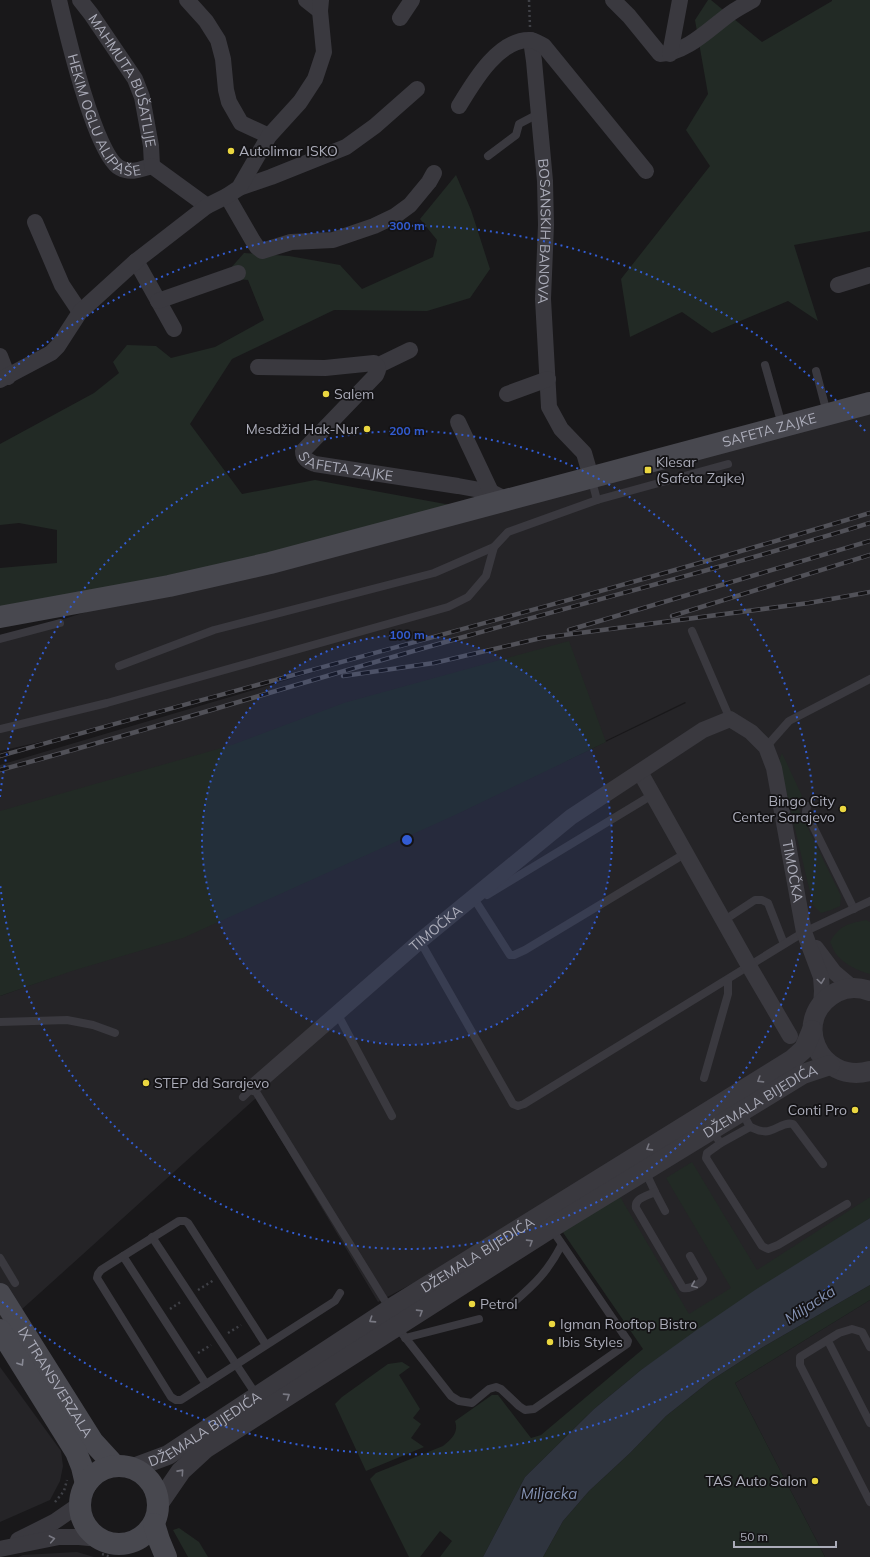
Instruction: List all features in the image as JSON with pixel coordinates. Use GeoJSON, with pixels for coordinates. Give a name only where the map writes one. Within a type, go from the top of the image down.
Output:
{"type":"FeatureCollection","features":[{"type":"Feature","properties":{"kind":"main road","name":"SAFETA ZAJKE"},"geometry":{"type":"LineString","coordinates":[[112,598],[270,563],[499,496],[591,477],[870,403]]}},
{"type":"Feature","properties":{"kind":"main road"},"geometry":{"type":"LineString","coordinates":[[0,617],[112,598]]}},
{"type":"Feature","properties":{"kind":"main road"},"geometry":{"type":"LineString","coordinates":[[0,625],[112,598]]}},
{"type":"Feature","properties":{"kind":"main road","name":"IX TRANSVERZALA"},"geometry":{"type":"LineString","coordinates":[[8,1288],[93,1442],[102,1454],[124,1467]]}},
{"type":"Feature","properties":{"kind":"main road","name":"IX TRANSVERZALA"},"geometry":{"type":"LineString","coordinates":[[0,1330],[76,1452],[82,1467],[78,1489]]}},
{"type":"Feature","properties":{"kind":"main road"},"geometry":{"type":"LineString","coordinates":[[140,1557],[131,1549],[121,1544],[107,1542],[100,1539],[91,1532],[85,1524],[81,1514],[78,1489],[99,1472],[124,1467],[146,1476],[151,1482],[155,1488],[159,1540],[166,1557]]}},
{"type":"Feature","properties":{"kind":"main road"},"geometry":{"type":"LineString","coordinates":[[121,1544],[140,1538],[148,1532],[156,1514]]}},
{"type":"Feature","properties":{"kind":"street","name":"HEKIM OGLU ALIPAŠE"},"geometry":{"type":"LineString","coordinates":[[59,0],[76,65],[98,138],[112,162],[119,168],[132,172],[152,166],[207,206]]}},
{"type":"Feature","properties":{"kind":"street","name":"MAHMUTA BUŠATLIJE"},"geometry":{"type":"LineString","coordinates":[[80,0],[135,79],[142,97],[151,146],[152,166]]}},
{"type":"Feature","properties":{"kind":"street"},"geometry":{"type":"LineString","coordinates":[[187,0],[206,21],[218,40],[227,96],[241,123],[269,136]]}},
{"type":"Feature","properties":{"kind":"street"},"geometry":{"type":"LineString","coordinates":[[233,192],[269,136],[300,102],[316,79],[324,52],[320,6],[306,0]]}},
{"type":"Feature","properties":{"kind":"street"},"geometry":{"type":"LineString","coordinates":[[400,18],[412,0]]}},
{"type":"Feature","properties":{"kind":"street"},"geometry":{"type":"LineString","coordinates":[[613,0],[629,16],[660,54],[670,54],[687,46],[733,11],[753,0]]}},
{"type":"Feature","properties":{"kind":"street"},"geometry":{"type":"LineString","coordinates":[[670,54],[680,0]]}},
{"type":"Feature","properties":{"kind":"street"},"geometry":{"type":"LineString","coordinates":[[459,106],[475,80],[496,55],[513,43],[531,40],[544,46],[646,171]]}},
{"type":"Feature","properties":{"kind":"street","name":"BOSANSKIH BANOVA"},"geometry":{"type":"LineString","coordinates":[[531,40],[545,188],[546,225],[543,299],[550,407],[562,429],[584,453],[591,477]]}},
{"type":"Feature","properties":{"kind":"street"},"geometry":{"type":"LineString","coordinates":[[0,356],[4,378],[55,349],[80,312],[136,261],[207,206],[233,192],[346,147],[375,126],[417,89]]}},
{"type":"Feature","properties":{"kind":"street"},"geometry":{"type":"LineString","coordinates":[[233,192],[253,241],[262,251],[291,242],[334,240],[374,226],[395,216],[410,205],[429,182],[434,173]]}},
{"type":"Feature","properties":{"kind":"street"},"geometry":{"type":"LineString","coordinates":[[35,222],[62,285],[80,312]]}},
{"type":"Feature","properties":{"kind":"street"},"geometry":{"type":"LineString","coordinates":[[136,261],[174,329]]}},
{"type":"Feature","properties":{"kind":"street"},"geometry":{"type":"LineString","coordinates":[[158,301],[238,273]]}},
{"type":"Feature","properties":{"kind":"street"},"geometry":{"type":"LineString","coordinates":[[838,286],[870,275]]}},
{"type":"Feature","properties":{"kind":"street"},"geometry":{"type":"LineString","coordinates":[[258,367],[325,368],[374,363],[377,366],[410,350]]}},
{"type":"Feature","properties":{"kind":"street","name":"SAFETA ZAJKE"},"geometry":{"type":"LineString","coordinates":[[377,366],[378,370],[376,375],[303,451],[303,456],[306,460],[315,464],[458,486],[499,496]]}},
{"type":"Feature","properties":{"kind":"street"},"geometry":{"type":"LineString","coordinates":[[507,394],[548,379]]}},
{"type":"Feature","properties":{"kind":"street"},"geometry":{"type":"LineString","coordinates":[[458,422],[499,496]]}},
{"type":"Feature","properties":{"kind":"street","name":"TIMOČKA"},"geometry":{"type":"LineString","coordinates":[[248,1092],[420,941],[475,899],[571,818],[703,730],[730,719],[751,732],[766,747],[774,768],[804,932],[821,978],[821,1005]]}},
{"type":"Feature","properties":{"kind":"street"},"geometry":{"type":"LineString","coordinates":[[640,772],[790,1036]]}},
{"type":"Feature","properties":{"kind":"street","name":"TIMOČKA"},"geometry":{"type":"LineString","coordinates":[[804,932],[834,972],[861,989]]}},
{"type":"Feature","properties":{"kind":"street","name":"DŽEMALA BIJEDIĆA"},"geometry":{"type":"LineString","coordinates":[[156,1514],[181,1471],[206,1448],[397,1324],[793,1059],[804,1049],[812,1030],[814,1017],[821,1005],[830,996],[841,990],[861,989]]}},
{"type":"Feature","properties":{"kind":"street","name":"DŽEMALA BIJEDIĆA"},"geometry":{"type":"LineString","coordinates":[[812,1030],[814,1044],[820,1056],[830,1065],[842,1071],[856,1074],[870,1071]]}},
{"type":"Feature","properties":{"kind":"street","name":"DŽEMALA BIJEDIĆA"},"geometry":{"type":"LineString","coordinates":[[124,1467],[168,1455],[258,1396],[397,1324],[645,1171],[716,1137],[746,1119],[803,1074],[830,1065]]}},
{"type":"Feature","properties":{"kind":"street"},"geometry":{"type":"LineString","coordinates":[[0,1548],[54,1522],[78,1489]]}},
{"type":"Feature","properties":{"kind":"street"},"geometry":{"type":"LineString","coordinates":[[0,1548],[59,1538],[79,1537],[100,1539]]}},
{"type":"Feature","properties":{"kind":"lane"},"geometry":{"type":"LineString","coordinates":[[488,156],[516,135],[519,124],[538,114]]}},
{"type":"Feature","properties":{"kind":"lane"},"geometry":{"type":"LineString","coordinates":[[765,364],[782,426]]}},
{"type":"Feature","properties":{"kind":"lane"},"geometry":{"type":"LineString","coordinates":[[816,371],[827,414]]}},
{"type":"Feature","properties":{"kind":"lane"},"geometry":{"type":"LineString","coordinates":[[119,666],[214,630],[434,573],[494,547],[508,532],[597,500],[728,464]]}},
{"type":"Feature","properties":{"kind":"lane"},"geometry":{"type":"LineString","coordinates":[[591,477],[597,500]]}},
{"type":"Feature","properties":{"kind":"lane"},"geometry":{"type":"LineString","coordinates":[[0,729],[107,703],[448,607],[468,596],[486,576],[494,547]]}},
{"type":"Feature","properties":{"kind":"lane"},"geometry":{"type":"LineString","coordinates":[[0,639],[60,623]]}},
{"type":"Feature","properties":{"kind":"lane"},"geometry":{"type":"LineString","coordinates":[[692,631],[730,719]]}},
{"type":"Feature","properties":{"kind":"lane"},"geometry":{"type":"LineString","coordinates":[[766,747],[789,721],[870,679]]}},
{"type":"Feature","properties":{"kind":"lane"},"geometry":{"type":"LineString","coordinates":[[652,795],[475,899],[510,955],[514,955],[525,950],[686,853]]}},
{"type":"Feature","properties":{"kind":"lane"},"geometry":{"type":"LineString","coordinates":[[807,806],[806,812],[854,909]]}},
{"type":"Feature","properties":{"kind":"lane"},"geometry":{"type":"LineString","coordinates":[[724,921],[755,900],[762,900],[768,903],[784,944]]}},
{"type":"Feature","properties":{"kind":"lane"},"geometry":{"type":"LineString","coordinates":[[420,941],[513,1104],[518,1106],[524,1104],[728,980],[804,932],[854,909],[869,904]]}},
{"type":"Feature","properties":{"kind":"lane"},"geometry":{"type":"LineString","coordinates":[[704,1078],[728,994],[728,980]]}},
{"type":"Feature","properties":{"kind":"lane"},"geometry":{"type":"LineString","coordinates":[[337,1013],[392,1116]]}},
{"type":"Feature","properties":{"kind":"lane"},"geometry":{"type":"LineString","coordinates":[[0,1022],[66,1020],[93,1025],[115,1033]]}},
{"type":"Feature","properties":{"kind":"lane"},"geometry":{"type":"LineString","coordinates":[[248,1092],[397,1324],[451,1396],[459,1401],[472,1403],[489,1389],[496,1387],[501,1389],[525,1410],[534,1409],[627,1344],[628,1341],[561,1246],[551,1228]]}},
{"type":"Feature","properties":{"kind":"lane"},"geometry":{"type":"LineString","coordinates":[[746,1119],[762,1132],[789,1123],[793,1124],[823,1164]]}},
{"type":"Feature","properties":{"kind":"lane"},"geometry":{"type":"LineString","coordinates":[[716,1137],[707,1153],[706,1158],[762,1246],[768,1249],[778,1245],[848,1204]]}},
{"type":"Feature","properties":{"kind":"lane"},"geometry":{"type":"LineString","coordinates":[[645,1171],[665,1210]]}},
{"type":"Feature","properties":{"kind":"lane"},"geometry":{"type":"LineString","coordinates":[[655,1192],[638,1200],[636,1208],[686,1289],[701,1282],[703,1279],[690,1256]]}},
{"type":"Feature","properties":{"kind":"lane"},"geometry":{"type":"LineString","coordinates":[[266,1345],[188,1223],[185,1221],[179,1221],[152,1237],[101,1270],[98,1274],[97,1278],[171,1397],[176,1400],[181,1400],[335,1301],[340,1293]]}},
{"type":"Feature","properties":{"kind":"lane"},"geometry":{"type":"LineString","coordinates":[[152,1237],[258,1396]]}},
{"type":"Feature","properties":{"kind":"lane"},"geometry":{"type":"LineString","coordinates":[[514,1302],[535,1284],[551,1265],[561,1246]]}},
{"type":"Feature","properties":{"kind":"lane"},"geometry":{"type":"LineString","coordinates":[[123,1256],[206,1384]]}},
{"type":"Feature","properties":{"kind":"lane"},"geometry":{"type":"LineString","coordinates":[[0,1258],[8,1288]]}},
{"type":"Feature","properties":{"kind":"lane"},"geometry":{"type":"LineString","coordinates":[[397,1324],[480,1319]]}},
{"type":"Feature","properties":{"kind":"lane"},"geometry":{"type":"LineString","coordinates":[[870,1347],[862,1332],[852,1329],[839,1333],[800,1357],[800,1365],[870,1502]]}},
{"type":"Feature","properties":{"kind":"lane"},"geometry":{"type":"LineString","coordinates":[[828,1340],[870,1423]]}},
{"type":"Feature","properties":{"kind":"path"},"geometry":{"type":"LineString","coordinates":[[529,0],[531,40]]}},
{"type":"Feature","properties":{"kind":"path"},"geometry":{"type":"LineString","coordinates":[[52,1505],[64,1491],[78,1489]]}},
{"type":"Feature","properties":{"kind":"shaded area"},"geometry":{"type":"Polygon","coordinates":[[[708,0],[711,0],[762,42],[832,0],[870,0],[870,231],[794,245],[818,321],[788,301],[712,333],[682,312],[630,337],[621,279],[710,166],[686,130],[708,94],[695,20],[708,0]]]}},
{"type":"Feature","properties":{"kind":"shaded area"},"geometry":{"type":"Polygon","coordinates":[[[456,175],[471,210],[490,269],[470,298],[427,311],[334,310],[232,359],[190,424],[242,494],[315,480],[456,506],[152,582],[0,613],[0,568],[57,563],[57,530],[19,523],[0,525],[0,444],[94,393],[119,373],[113,362],[127,345],[156,346],[171,358],[215,347],[264,320],[248,280],[222,278],[244,253],[289,256],[340,265],[362,289],[433,257],[437,240],[420,219],[456,175]]]}},
{"type":"Feature","properties":{"kind":"shaded area"},"geometry":{"type":"Polygon","coordinates":[[[870,406],[870,1208],[648,1352],[550,1210],[378,1302],[256,1098],[0,1329],[0,996],[56,976],[0,993],[0,765],[412,643],[98,729],[0,751],[0,639],[169,586],[870,406]],[[685,702],[566,761],[686,703],[685,702]]]}},
{"type":"Feature","properties":{"kind":"shaded area"},"geometry":{"type":"Polygon","coordinates":[[[569,641],[606,742],[457,814],[183,938],[72,971],[0,996],[0,811],[232,745],[344,703],[569,641]]]}},
{"type":"Feature","properties":{"kind":"shaded area"},"geometry":{"type":"Polygon","coordinates":[[[782,753],[802,796],[797,806],[841,896],[840,906],[821,913],[813,905],[779,761],[782,753]]]}},
{"type":"Feature","properties":{"kind":"shaded area"},"geometry":{"type":"Polygon","coordinates":[[[866,920],[870,922],[870,974],[856,969],[843,961],[836,954],[830,942],[837,932],[845,926],[866,920]]]}},
{"type":"Feature","properties":{"kind":"shaded area"},"geometry":{"type":"Polygon","coordinates":[[[692,1162],[757,1270],[870,1197],[870,1218],[641,1370],[594,1409],[525,1477],[483,1557],[440,1557],[452,1541],[440,1531],[420,1557],[409,1557],[370,1479],[376,1473],[443,1446],[454,1435],[456,1429],[455,1421],[492,1395],[498,1395],[531,1438],[541,1435],[643,1349],[562,1231],[619,1195],[689,1314],[731,1288],[666,1178],[692,1162]]]}},
{"type":"Feature","properties":{"kind":"shaded area"},"geometry":{"type":"Polygon","coordinates":[[[870,1285],[870,1300],[735,1383],[825,1557],[543,1557],[563,1521],[589,1491],[630,1453],[666,1416],[710,1381],[763,1347],[870,1285]]]}},
{"type":"Feature","properties":{"kind":"shaded area"},"geometry":{"type":"Polygon","coordinates":[[[870,1300],[870,1557],[825,1557],[735,1383],[870,1300]]]}},
{"type":"Feature","properties":{"kind":"shaded area"},"geometry":{"type":"Polygon","coordinates":[[[402,1362],[410,1367],[399,1375],[420,1409],[413,1418],[421,1424],[411,1438],[424,1447],[366,1471],[335,1404],[342,1397],[388,1364],[402,1362]]]}},
{"type":"Feature","properties":{"kind":"shaded area"},"geometry":{"type":"Polygon","coordinates":[[[0,1367],[61,1451],[63,1466],[60,1481],[50,1500],[0,1522],[0,1367]]]}},
{"type":"Feature","properties":{"kind":"shaded area"},"geometry":{"type":"Polygon","coordinates":[[[179,1528],[199,1542],[208,1557],[188,1557],[173,1530],[179,1528]]]}},
{"type":"Feature","properties":{"kind":"shaded area"},"geometry":{"type":"Polygon","coordinates":[[[77,1552],[94,1557],[18,1557],[23,1555],[77,1552]]]}},
{"type":"Feature","properties":{"kind":"water","name":"Miljacka"},"geometry":{"type":"Polygon","coordinates":[[[870,1218],[870,1285],[763,1347],[710,1381],[666,1416],[630,1453],[589,1491],[563,1521],[543,1557],[483,1557],[525,1477],[594,1409],[641,1370],[698,1329],[755,1290],[870,1218]]]}},
{"type":"Feature","properties":{"kind":"railway"},"geometry":{"type":"LineString","coordinates":[[0,756],[653,576],[870,513]]}},
{"type":"Feature","properties":{"kind":"railway"},"geometry":{"type":"LineString","coordinates":[[0,770],[409,652],[719,567],[870,523]]}},
{"type":"Feature","properties":{"kind":"railway"},"geometry":{"type":"LineString","coordinates":[[569,630],[870,541]]}},
{"type":"Feature","properties":{"kind":"railway"},"geometry":{"type":"LineString","coordinates":[[672,616],[870,555]]}},
{"type":"Feature","properties":{"kind":"railway"},"geometry":{"type":"LineString","coordinates":[[343,676],[434,663],[541,638],[809,603],[870,592]]}},
{"type":"Feature","properties":{"kind":"place","name":"Autolimar ISKO"},"geometry":{"type":"Point","coordinates":[231,151]}},
{"type":"Feature","properties":{"kind":"place","name":"Salem"},"geometry":{"type":"Point","coordinates":[326,394]}},
{"type":"Feature","properties":{"kind":"place","name":"Mesdžid Hak-Nur"},"geometry":{"type":"Point","coordinates":[367,429]}},
{"type":"Feature","properties":{"kind":"place","name":"Klesar (Safeta Zajke)"},"geometry":{"type":"Point","coordinates":[648,470]}},
{"type":"Feature","properties":{"kind":"place","name":"Bingo City Center Sarajevo"},"geometry":{"type":"Point","coordinates":[843,809]}},
{"type":"Feature","properties":{"kind":"place","name":"STEP dd Sarajevo"},"geometry":{"type":"Point","coordinates":[146,1083]}},
{"type":"Feature","properties":{"kind":"place","name":"Conti Pro"},"geometry":{"type":"Point","coordinates":[855,1110]}},
{"type":"Feature","properties":{"kind":"place","name":"Petrol"},"geometry":{"type":"Point","coordinates":[472,1304]}},
{"type":"Feature","properties":{"kind":"place","name":"Igman Rooftop Bistro"},"geometry":{"type":"Point","coordinates":[552,1324]}},
{"type":"Feature","properties":{"kind":"place","name":"Ibis Styles"},"geometry":{"type":"Point","coordinates":[550,1342]}},
{"type":"Feature","properties":{"kind":"place","name":"TAS Auto Salon"},"geometry":{"type":"Point","coordinates":[815,1481]}}]}
